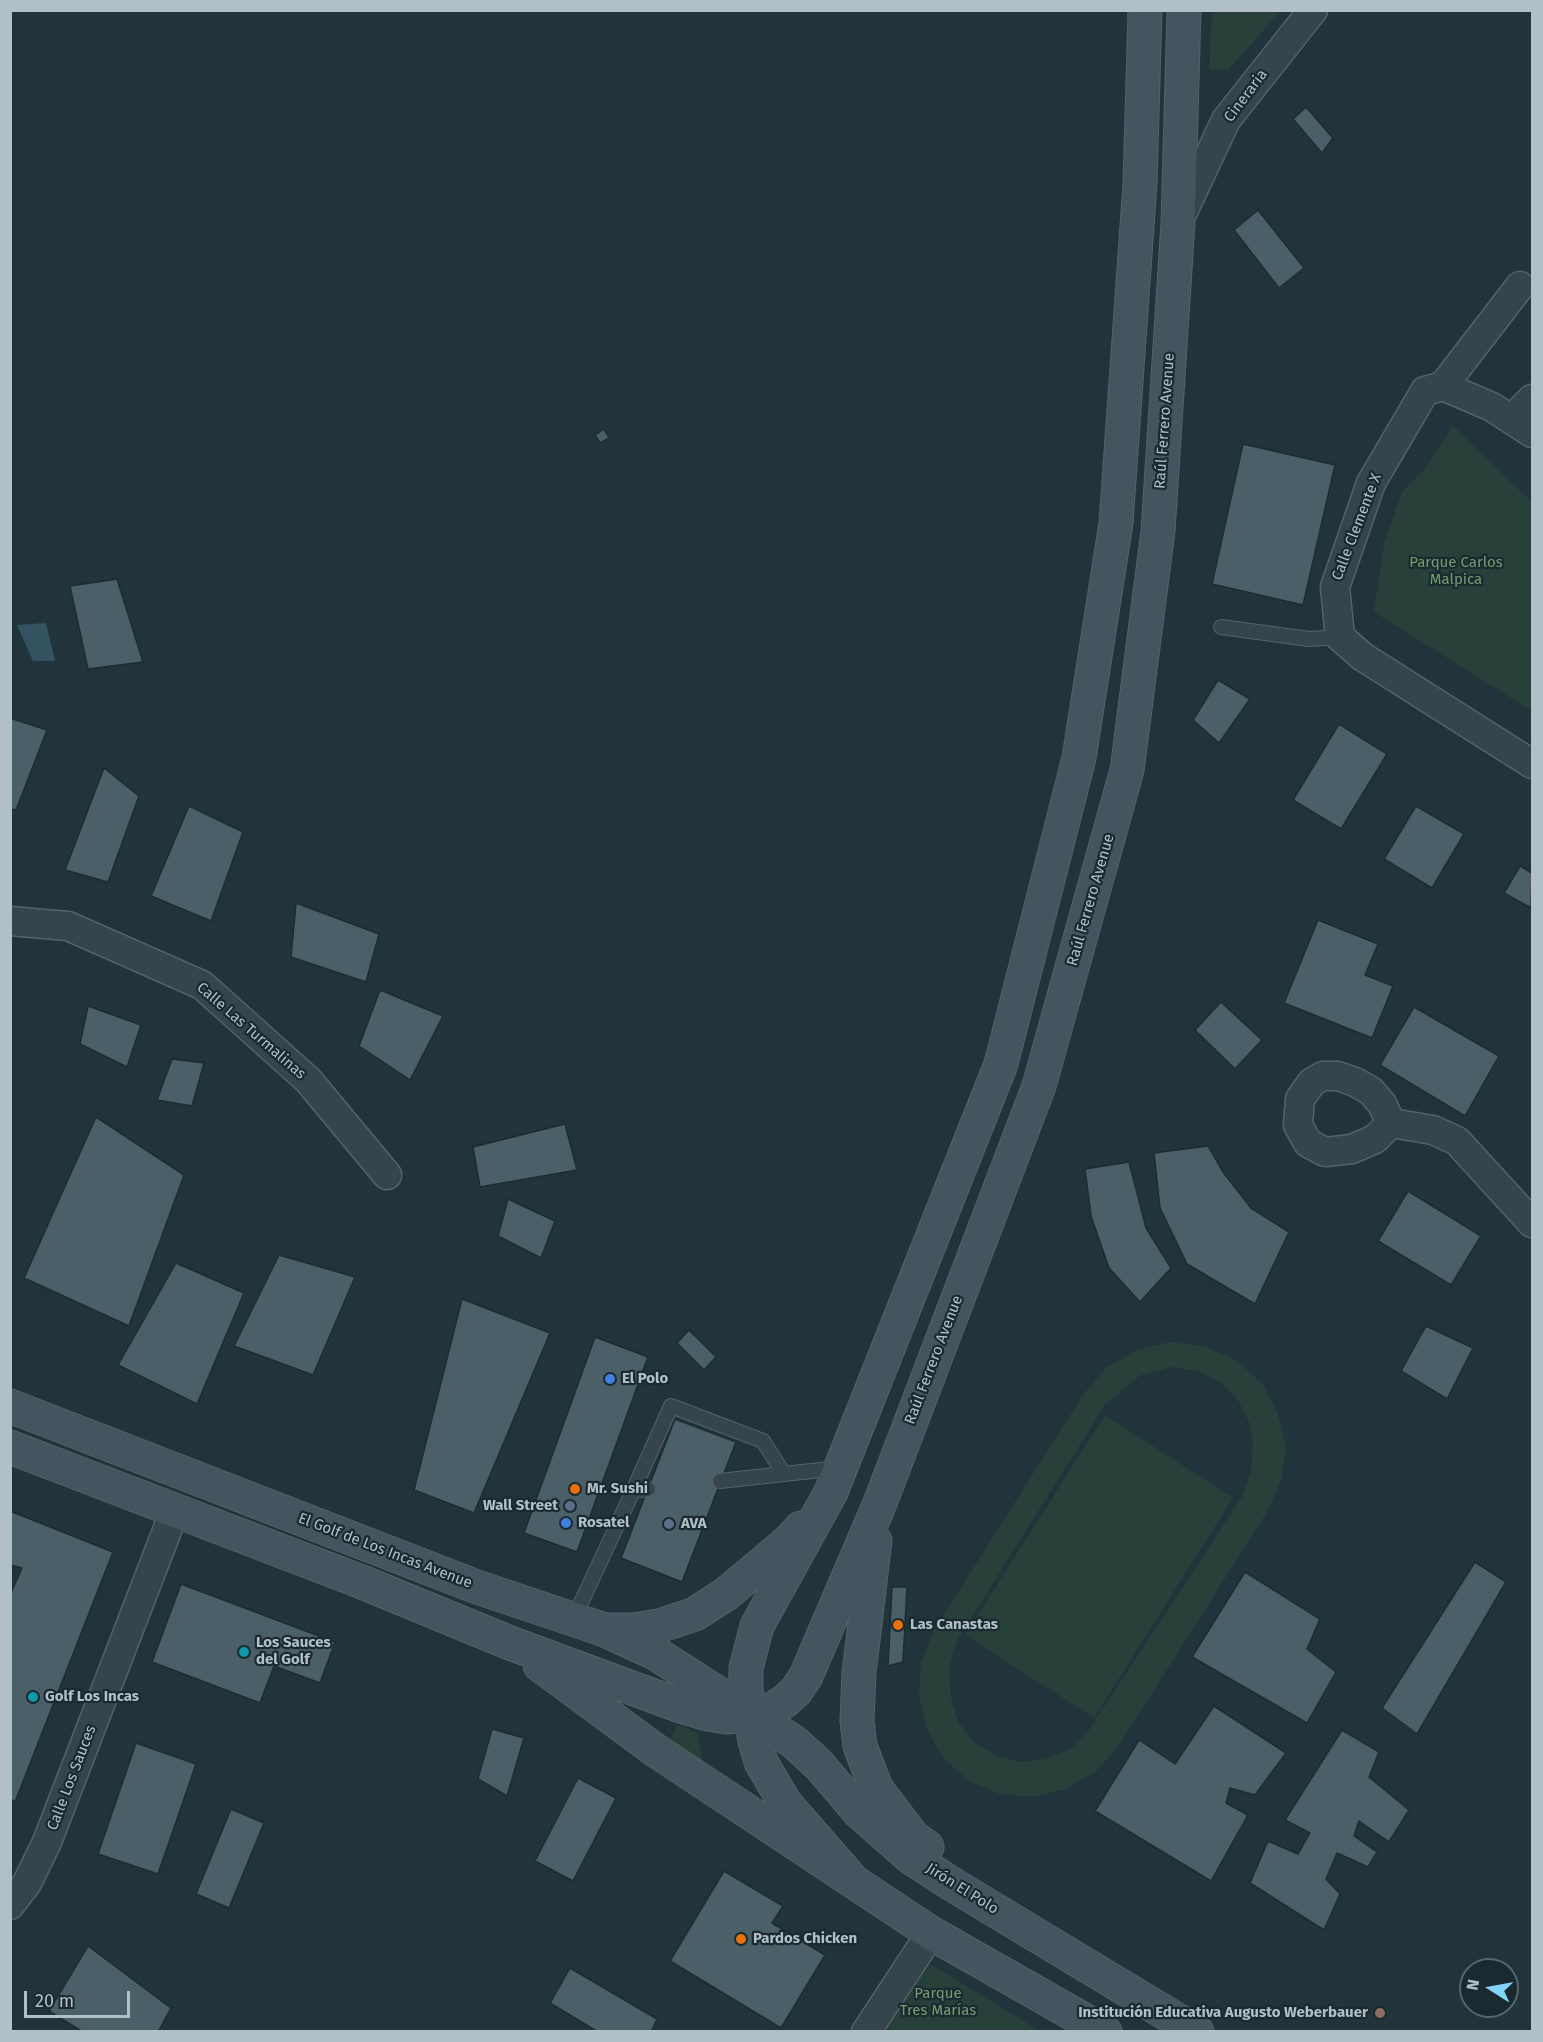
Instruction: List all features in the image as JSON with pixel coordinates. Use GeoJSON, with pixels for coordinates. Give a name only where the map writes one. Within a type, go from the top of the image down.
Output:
{"type":"FeatureCollection","features":[{"type":"Feature","properties":{"kind":"main road"},"geometry":{"type":"LineString","coordinates":[[853,1881],[785,1803],[761,1762],[746,1689],[746,1668],[757,1626],[835,1480],[1000,1064],[1079,758],[1116,523],[1140,184],[1145,10]]}},
{"type":"Feature","properties":{"kind":"main road","name":"Raúl Ferrero Avenue"},"geometry":{"type":"LineString","coordinates":[[510,1642],[661,1700],[704,1713],[726,1717],[771,1710],[796,1691],[806,1676],[880,1503],[1039,1086],[1127,770],[1158,531],[1178,223],[1184,10]]}},
{"type":"Feature","properties":{"kind":"main road","name":"El Golf de Los Incas Avenue"},"geometry":{"type":"LineString","coordinates":[[10,1406],[477,1587],[605,1630],[655,1653],[751,1714]]}},
{"type":"Feature","properties":{"kind":"main road"},"geometry":{"type":"LineString","coordinates":[[10,1447],[363,1582],[510,1642],[655,1750],[931,1933],[1105,2031]]}},
{"type":"Feature","properties":{"kind":"main road"},"geometry":{"type":"LineString","coordinates":[[605,1630],[633,1630],[659,1626],[695,1614],[726,1593],[788,1542],[835,1480]]}},
{"type":"Feature","properties":{"kind":"main road"},"geometry":{"type":"LineString","coordinates":[[880,1503],[859,1673],[857,1721],[860,1746],[876,1788],[913,1836],[1054,1946]]}},
{"type":"Feature","properties":{"kind":"main road","name":"Jirón El Polo"},"geometry":{"type":"LineString","coordinates":[[751,1714],[794,1742],[819,1766],[859,1812],[910,1857],[1197,2031]]}},
{"type":"Feature","properties":{"kind":"street","name":"Cineraria"},"geometry":{"type":"LineString","coordinates":[[1178,223],[1226,120],[1313,10]]}},
{"type":"Feature","properties":{"kind":"street"},"geometry":{"type":"LineString","coordinates":[[1520,286],[1443,386],[1492,407],[1522,426],[1533,399]]}},
{"type":"Feature","properties":{"kind":"street","name":"Calle Clemente X"},"geometry":{"type":"LineString","coordinates":[[1340,638],[1335,587],[1371,483],[1425,391],[1443,386]]}},
{"type":"Feature","properties":{"kind":"street"},"geometry":{"type":"LineString","coordinates":[[1340,638],[1364,657],[1533,764]]}},
{"type":"Feature","properties":{"kind":"street","name":"Calle Las Turmalinas"},"geometry":{"type":"LineString","coordinates":[[10,921],[68,926],[202,985],[308,1080],[387,1175]]}},
{"type":"Feature","properties":{"kind":"street"},"geometry":{"type":"LineString","coordinates":[[1391,1124],[1433,1130],[1457,1141],[1533,1224]]}},
{"type":"Feature","properties":{"kind":"street","name":"Calle Los Sauces"},"geometry":{"type":"LineString","coordinates":[[10,1905],[27,1883],[47,1842],[175,1510]]}},
{"type":"Feature","properties":{"kind":"street"},"geometry":{"type":"LineString","coordinates":[[866,2031],[931,1933]]}},
{"type":"Feature","properties":{"kind":"lane"},"geometry":{"type":"LineString","coordinates":[[1221,627],[1309,639],[1340,638]]}},
{"type":"Feature","properties":{"kind":"lane"},"geometry":{"type":"LineString","coordinates":[[573,1620],[671,1406],[763,1441],[784,1474]]}},
{"type":"Feature","properties":{"kind":"lane"},"geometry":{"type":"LineString","coordinates":[[720,1481],[784,1474],[835,1480]]}},
{"type":"Feature","properties":{"kind":"lane"},"geometry":{"type":"LineString","coordinates":[[633,1491],[648,1489]]}},
{"type":"Feature","properties":{"kind":"green space"},"geometry":{"type":"Polygon","coordinates":[[[1212,10],[1281,11],[1228,70],[1209,69],[1212,10]]]}},
{"type":"Feature","properties":{"kind":"green space","name":"Parque Carlos Malpica"},"geometry":{"type":"Polygon","coordinates":[[[1453,426],[1532,502],[1532,711],[1374,612],[1384,544],[1402,492],[1424,470],[1453,426]]]}},
{"type":"Feature","properties":{"kind":"green space"},"geometry":{"type":"Polygon","coordinates":[[[1170,1342],[1204,1346],[1236,1360],[1262,1383],[1278,1414],[1286,1448],[1281,1481],[1267,1512],[1118,1747],[1095,1772],[1066,1789],[1033,1797],[1000,1794],[969,1781],[944,1759],[927,1730],[919,1697],[921,1662],[934,1630],[1083,1395],[1106,1368],[1136,1350],[1170,1342]],[[1171,1367],[1139,1376],[1105,1405],[956,1642],[949,1669],[951,1698],[958,1722],[974,1742],[996,1756],[1021,1762],[1046,1759],[1072,1748],[1089,1730],[1243,1495],[1251,1471],[1253,1445],[1249,1422],[1238,1400],[1222,1383],[1197,1371],[1171,1367]]]}},
{"type":"Feature","properties":{"kind":"green space"},"geometry":{"type":"Polygon","coordinates":[[[1105,1415],[1233,1498],[1094,1718],[965,1635],[1105,1415]]]}},
{"type":"Feature","properties":{"kind":"green space"},"geometry":{"type":"Polygon","coordinates":[[[677,1724],[698,1733],[704,1771],[668,1745],[677,1724]]]}},
{"type":"Feature","properties":{"kind":"green space","name":"Parque Tres Marías"},"geometry":{"type":"Polygon","coordinates":[[[930,1964],[1040,2031],[884,2031],[930,1964]]]}},
{"type":"Feature","properties":{"kind":"water"},"geometry":{"type":"Polygon","coordinates":[[[46,623],[55,661],[33,661],[17,625],[46,623]]]}},
{"type":"Feature","properties":{"kind":"building"},"geometry":{"type":"Polygon","coordinates":[[[1306,107],[1333,138],[1322,153],[1293,119],[1306,107]]]}},
{"type":"Feature","properties":{"kind":"building"},"geometry":{"type":"Polygon","coordinates":[[[1258,210],[1304,268],[1279,288],[1234,230],[1258,210]]]}},
{"type":"Feature","properties":{"kind":"building"},"geometry":{"type":"Polygon","coordinates":[[[604,429],[609,438],[600,443],[595,435],[604,429]]]}},
{"type":"Feature","properties":{"kind":"building"},"geometry":{"type":"Polygon","coordinates":[[[1243,444],[1335,465],[1303,605],[1212,584],[1243,444]]]}},
{"type":"Feature","properties":{"kind":"building"},"geometry":{"type":"Polygon","coordinates":[[[117,579],[143,662],[88,669],[70,586],[117,579]]]}},
{"type":"Feature","properties":{"kind":"building"},"geometry":{"type":"Polygon","coordinates":[[[1218,680],[1250,699],[1219,743],[1193,720],[1218,680]]]}},
{"type":"Feature","properties":{"kind":"building"},"geometry":{"type":"Polygon","coordinates":[[[10,718],[47,730],[16,810],[10,809],[10,718]]]}},
{"type":"Feature","properties":{"kind":"building"},"geometry":{"type":"Polygon","coordinates":[[[1339,724],[1387,754],[1341,829],[1293,800],[1339,724]]]}},
{"type":"Feature","properties":{"kind":"building"},"geometry":{"type":"Polygon","coordinates":[[[104,768],[139,796],[108,882],[65,870],[104,768]]]}},
{"type":"Feature","properties":{"kind":"building"},"geometry":{"type":"Polygon","coordinates":[[[189,806],[243,832],[211,921],[151,896],[189,806]]]}},
{"type":"Feature","properties":{"kind":"building"},"geometry":{"type":"Polygon","coordinates":[[[1416,806],[1464,834],[1432,888],[1384,859],[1416,806]]]}},
{"type":"Feature","properties":{"kind":"building"},"geometry":{"type":"Polygon","coordinates":[[[1520,866],[1532,873],[1531,908],[1504,893],[1520,866]]]}},
{"type":"Feature","properties":{"kind":"building"},"geometry":{"type":"Polygon","coordinates":[[[296,903],[379,934],[366,982],[291,957],[296,903]]]}},
{"type":"Feature","properties":{"kind":"building"},"geometry":{"type":"Polygon","coordinates":[[[1318,920],[1378,944],[1365,975],[1393,986],[1372,1038],[1284,1003],[1318,920]]]}},
{"type":"Feature","properties":{"kind":"building"},"geometry":{"type":"Polygon","coordinates":[[[380,990],[443,1016],[410,1080],[359,1046],[380,990]]]}},
{"type":"Feature","properties":{"kind":"building"},"geometry":{"type":"Polygon","coordinates":[[[1221,1002],[1262,1040],[1235,1069],[1195,1030],[1221,1002]]]}},
{"type":"Feature","properties":{"kind":"building"},"geometry":{"type":"Polygon","coordinates":[[[88,1006],[141,1025],[127,1067],[80,1044],[88,1006]]]}},
{"type":"Feature","properties":{"kind":"building"},"geometry":{"type":"Polygon","coordinates":[[[1414,1007],[1499,1056],[1465,1116],[1380,1065],[1414,1007]]]}},
{"type":"Feature","properties":{"kind":"building"},"geometry":{"type":"Polygon","coordinates":[[[172,1059],[204,1063],[192,1106],[157,1100],[172,1059]]]}},
{"type":"Feature","properties":{"kind":"building"},"geometry":{"type":"Polygon","coordinates":[[[96,1117],[184,1175],[129,1326],[24,1278],[96,1117]]]}},
{"type":"Feature","properties":{"kind":"building"},"geometry":{"type":"Polygon","coordinates":[[[565,1124],[577,1170],[480,1187],[473,1147],[565,1124]]]}},
{"type":"Feature","properties":{"kind":"building"},"geometry":{"type":"Polygon","coordinates":[[[1208,1146],[1223,1172],[1251,1208],[1289,1232],[1255,1304],[1187,1264],[1160,1208],[1154,1153],[1208,1146]]]}},
{"type":"Feature","properties":{"kind":"building"},"geometry":{"type":"Polygon","coordinates":[[[1129,1162],[1146,1228],[1171,1268],[1140,1302],[1109,1268],[1091,1216],[1085,1169],[1129,1162]]]}},
{"type":"Feature","properties":{"kind":"building"},"geometry":{"type":"Polygon","coordinates":[[[1408,1191],[1481,1236],[1451,1285],[1378,1241],[1408,1191]]]}},
{"type":"Feature","properties":{"kind":"building"},"geometry":{"type":"Polygon","coordinates":[[[508,1199],[555,1221],[541,1258],[498,1236],[508,1199]]]}},
{"type":"Feature","properties":{"kind":"building"},"geometry":{"type":"Polygon","coordinates":[[[279,1255],[355,1277],[313,1375],[234,1346],[279,1255]]]}},
{"type":"Feature","properties":{"kind":"building"},"geometry":{"type":"Polygon","coordinates":[[[176,1263],[244,1293],[197,1404],[118,1365],[176,1263]]]}},
{"type":"Feature","properties":{"kind":"building"},"geometry":{"type":"Polygon","coordinates":[[[462,1299],[550,1333],[474,1513],[414,1490],[462,1299]]]}},
{"type":"Feature","properties":{"kind":"building"},"geometry":{"type":"Polygon","coordinates":[[[1426,1326],[1473,1348],[1447,1399],[1401,1371],[1426,1326]]]}},
{"type":"Feature","properties":{"kind":"building"},"geometry":{"type":"Polygon","coordinates":[[[689,1330],[716,1357],[704,1370],[677,1343],[689,1330]]]}},
{"type":"Feature","properties":{"kind":"building"},"geometry":{"type":"Polygon","coordinates":[[[595,1337],[648,1357],[577,1552],[524,1533],[595,1337]]]}},
{"type":"Feature","properties":{"kind":"building","name":"AVA"},"geometry":{"type":"Polygon","coordinates":[[[675,1419],[736,1442],[682,1582],[621,1558],[675,1419]]]}},
{"type":"Feature","properties":{"kind":"building","name":"Golf Los Incas"},"geometry":{"type":"Polygon","coordinates":[[[10,1511],[113,1552],[15,1802],[10,1799],[10,1595],[22,1568],[10,1565],[10,1511]]]}},
{"type":"Feature","properties":{"kind":"building"},"geometry":{"type":"Polygon","coordinates":[[[1475,1562],[1506,1582],[1417,1734],[1382,1708],[1475,1562]]]}},
{"type":"Feature","properties":{"kind":"building"},"geometry":{"type":"Polygon","coordinates":[[[1245,1572],[1320,1619],[1307,1649],[1336,1672],[1307,1723],[1192,1657],[1245,1572]]]}},
{"type":"Feature","properties":{"kind":"building","name":"Los Sauces del Golf"},"geometry":{"type":"Polygon","coordinates":[[[181,1584],[335,1642],[320,1683],[274,1666],[260,1703],[152,1662],[181,1584]]]}},
{"type":"Feature","properties":{"kind":"building","name":"Las Canastas"},"geometry":{"type":"Polygon","coordinates":[[[892,1587],[907,1587],[903,1662],[888,1666],[892,1587]]]}},
{"type":"Feature","properties":{"kind":"building"},"geometry":{"type":"Polygon","coordinates":[[[1214,1706],[1286,1753],[1255,1795],[1230,1788],[1226,1803],[1248,1815],[1211,1881],[1095,1811],[1139,1740],[1175,1764],[1214,1706]]]}},
{"type":"Feature","properties":{"kind":"building"},"geometry":{"type":"Polygon","coordinates":[[[492,1729],[524,1738],[507,1796],[478,1779],[492,1729]]]}},
{"type":"Feature","properties":{"kind":"building"},"geometry":{"type":"Polygon","coordinates":[[[1342,1730],[1379,1752],[1369,1777],[1409,1810],[1389,1842],[1359,1821],[1354,1836],[1377,1852],[1368,1867],[1337,1853],[1326,1879],[1340,1894],[1324,1930],[1250,1883],[1268,1841],[1298,1854],[1310,1833],[1285,1820],[1342,1730]]]}},
{"type":"Feature","properties":{"kind":"building"},"geometry":{"type":"Polygon","coordinates":[[[136,1743],[196,1764],[158,1874],[98,1854],[136,1743]]]}},
{"type":"Feature","properties":{"kind":"building"},"geometry":{"type":"Polygon","coordinates":[[[578,1778],[616,1798],[573,1881],[535,1861],[578,1778]]]}},
{"type":"Feature","properties":{"kind":"building"},"geometry":{"type":"Polygon","coordinates":[[[231,1809],[264,1823],[229,1908],[196,1894],[231,1809]]]}},
{"type":"Feature","properties":{"kind":"building","name":"Pardos Chicken"},"geometry":{"type":"Polygon","coordinates":[[[724,1871],[783,1906],[772,1923],[825,1955],[781,2028],[670,1961],[724,1871]]]}},
{"type":"Feature","properties":{"kind":"building"},"geometry":{"type":"Polygon","coordinates":[[[88,1946],[171,2008],[158,2032],[83,2032],[49,2011],[88,1946]]]}},
{"type":"Feature","properties":{"kind":"building"},"geometry":{"type":"Polygon","coordinates":[[[570,1968],[657,2019],[651,2032],[598,2032],[550,2003],[570,1968]]]}},
{"type":"Feature","properties":{"kind":"place","name":"El Polo"},"geometry":{"type":"Point","coordinates":[610,1379]}},
{"type":"Feature","properties":{"kind":"place","name":"Mr. Sushi"},"geometry":{"type":"Point","coordinates":[575,1489]}},
{"type":"Feature","properties":{"kind":"place","name":"Wall Street"},"geometry":{"type":"Point","coordinates":[570,1506]}},
{"type":"Feature","properties":{"kind":"place","name":"Rosatel"},"geometry":{"type":"Point","coordinates":[566,1523]}},
{"type":"Feature","properties":{"kind":"place","name":"AVA"},"geometry":{"type":"Point","coordinates":[669,1524]}},
{"type":"Feature","properties":{"kind":"place","name":"Las Canastas"},"geometry":{"type":"Point","coordinates":[898,1625]}},
{"type":"Feature","properties":{"kind":"place","name":"Los Sauces del Golf"},"geometry":{"type":"Point","coordinates":[244,1652]}},
{"type":"Feature","properties":{"kind":"place","name":"Golf Los Incas"},"geometry":{"type":"Point","coordinates":[33,1697]}},
{"type":"Feature","properties":{"kind":"place","name":"Pardos Chicken"},"geometry":{"type":"Point","coordinates":[741,1939]}},
{"type":"Feature","properties":{"kind":"place","name":"Institución Educativa Augusto Weberbauer"},"geometry":{"type":"Point","coordinates":[1380,2013]}}]}
